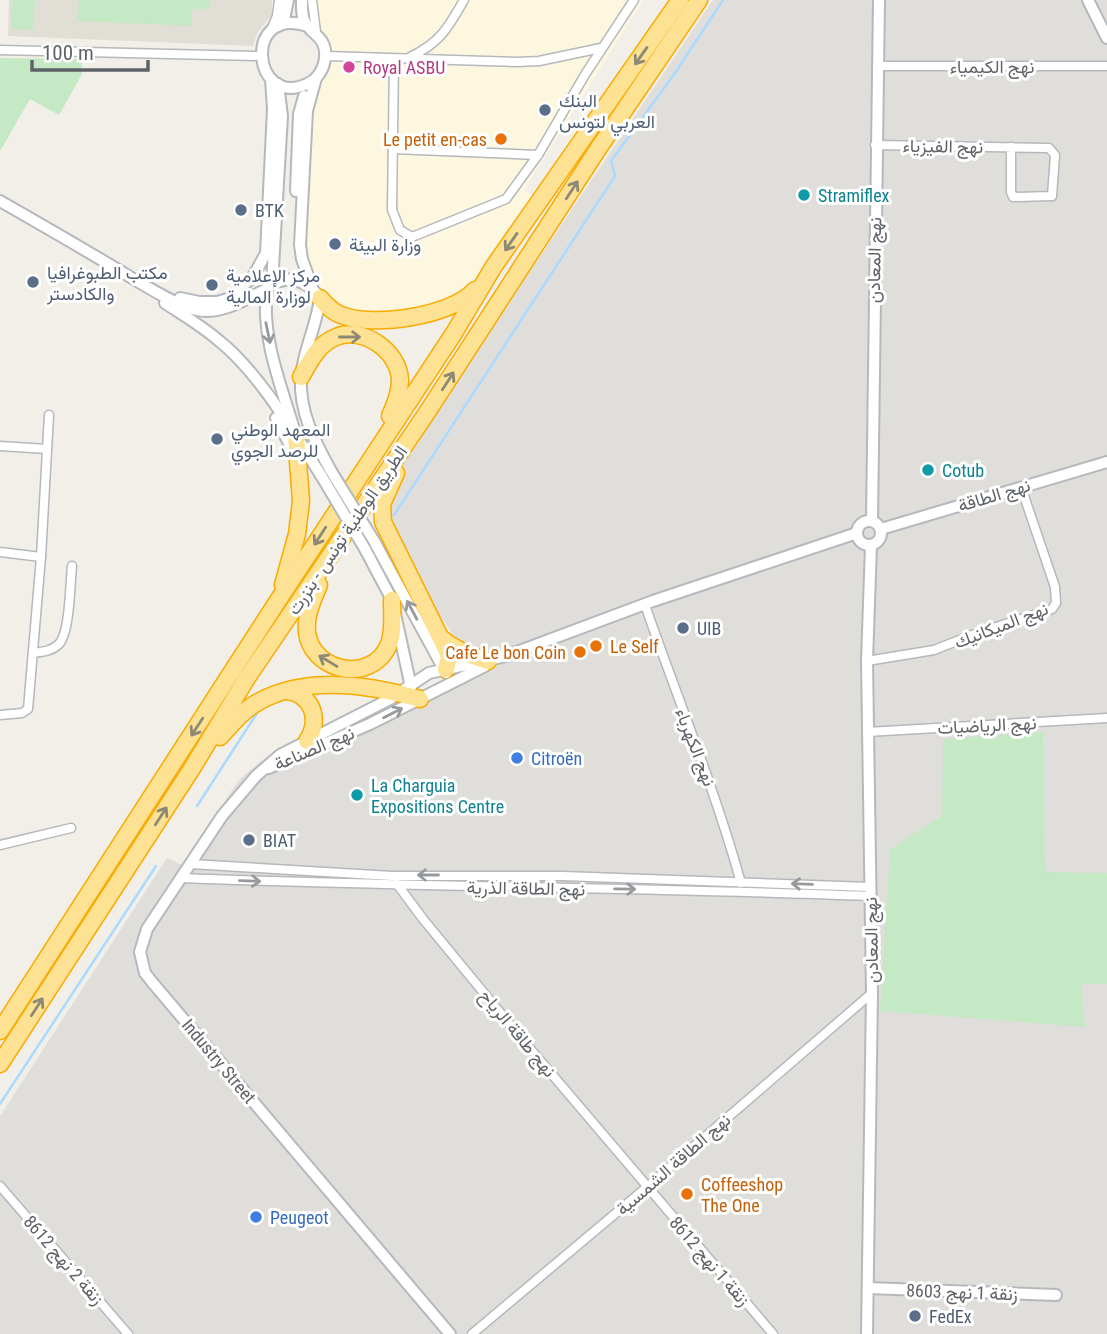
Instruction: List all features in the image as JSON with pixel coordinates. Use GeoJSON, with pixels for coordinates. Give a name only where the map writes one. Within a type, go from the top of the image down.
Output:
{"type":"FeatureCollection","features":[{"type":"Feature","properties":{"kind":"highway","name":"الطريق الوطنية تونس - بنزرت"},"geometry":{"type":"LineString","coordinates":[[0,1031],[279,598],[454,334],[494,266],[680,0]]}},
{"type":"Feature","properties":{"kind":"highway","name":"الطريق الوطنية تونس - بنزرت"},"geometry":{"type":"LineString","coordinates":[[0,1064],[191,770],[247,678],[426,414],[598,149],[699,0]]}},
{"type":"Feature","properties":{"kind":"highway"},"geometry":{"type":"LineString","coordinates":[[316,293],[331,310],[355,319],[418,317],[448,309],[460,302],[473,293],[494,266]]}},
{"type":"Feature","properties":{"kind":"highway"},"geometry":{"type":"LineString","coordinates":[[301,377],[317,351],[337,337],[363,337],[384,348],[395,363],[400,377],[399,393],[381,442]]}},
{"type":"Feature","properties":{"kind":"highway"},"geometry":{"type":"LineString","coordinates":[[426,414],[387,490],[382,510],[388,536],[448,654],[446,669]]}},
{"type":"Feature","properties":{"kind":"highway"},"geometry":{"type":"LineString","coordinates":[[279,598],[298,534],[301,501],[296,436]]}},
{"type":"Feature","properties":{"kind":"highway"},"geometry":{"type":"LineString","coordinates":[[332,555],[307,622],[310,644],[318,657],[328,664],[348,670],[368,665],[383,653],[389,644],[392,600]]}},
{"type":"Feature","properties":{"kind":"highway"},"geometry":{"type":"LineString","coordinates":[[437,634],[453,648],[488,661]]}},
{"type":"Feature","properties":{"kind":"highway"},"geometry":{"type":"LineString","coordinates":[[191,770],[251,707],[284,691],[331,685],[405,689],[424,697]]}},
{"type":"Feature","properties":{"kind":"highway"},"geometry":{"type":"LineString","coordinates":[[284,691],[302,695],[313,709],[314,726],[307,741]]}},
{"type":"Feature","properties":{"kind":"street"},"geometry":{"type":"LineString","coordinates":[[274,29],[279,0]]}},
{"type":"Feature","properties":{"kind":"street"},"geometry":{"type":"LineString","coordinates":[[288,0],[284,19],[262,43],[260,57],[263,69],[274,81],[293,88],[312,81],[323,68],[326,55],[323,43],[303,15],[302,0]]}},
{"type":"Feature","properties":{"kind":"street"},"geometry":{"type":"LineString","coordinates":[[407,59],[426,50],[445,34],[464,0]]}},
{"type":"Feature","properties":{"kind":"street"},"geometry":{"type":"LineString","coordinates":[[394,59],[392,210],[400,229],[412,237],[503,202],[538,155],[601,48],[634,0]]}},
{"type":"Feature","properties":{"kind":"street","name":"نهج المعادن"},"geometry":{"type":"LineString","coordinates":[[872,521],[878,0]]}},
{"type":"Feature","properties":{"kind":"street"},"geometry":{"type":"LineString","coordinates":[[1088,0],[1107,38]]}},
{"type":"Feature","properties":{"kind":"street"},"geometry":{"type":"LineString","coordinates":[[312,4],[312,29]]}},
{"type":"Feature","properties":{"kind":"street"},"geometry":{"type":"LineString","coordinates":[[274,29],[298,23],[312,29]]}},
{"type":"Feature","properties":{"kind":"street"},"geometry":{"type":"LineString","coordinates":[[326,55],[517,62],[539,61],[601,48]]}},
{"type":"Feature","properties":{"kind":"street"},"geometry":{"type":"LineString","coordinates":[[0,50],[260,57]]}},
{"type":"Feature","properties":{"kind":"street","name":"نهج الكيمياء"},"geometry":{"type":"LineString","coordinates":[[877,66],[1107,66]]}},
{"type":"Feature","properties":{"kind":"street"},"geometry":{"type":"LineString","coordinates":[[274,81],[282,116],[270,287],[264,308],[267,335],[296,436]]}},
{"type":"Feature","properties":{"kind":"street"},"geometry":{"type":"LineString","coordinates":[[167,296],[199,302],[216,302],[231,298],[247,284],[263,260],[267,248],[274,81]]}},
{"type":"Feature","properties":{"kind":"street"},"geometry":{"type":"LineString","coordinates":[[312,81],[307,111],[300,230],[301,252],[316,293],[318,313],[301,377],[305,412],[326,474]]}},
{"type":"Feature","properties":{"kind":"street","name":"نهج الفيزياء"},"geometry":{"type":"LineString","coordinates":[[875,145],[1049,148],[1055,155],[1052,195],[1013,197],[1011,148]]}},
{"type":"Feature","properties":{"kind":"street"},"geometry":{"type":"LineString","coordinates":[[393,149],[538,155]]}},
{"type":"Feature","properties":{"kind":"street"},"geometry":{"type":"LineString","coordinates":[[0,201],[178,304],[197,310],[219,310],[292,279],[303,282],[316,293]]}},
{"type":"Feature","properties":{"kind":"street"},"geometry":{"type":"LineString","coordinates":[[151,289],[160,299],[219,341],[258,384],[326,474],[446,669],[445,682],[441,688]]}},
{"type":"Feature","properties":{"kind":"street"},"geometry":{"type":"LineString","coordinates":[[258,384],[299,462]]}},
{"type":"Feature","properties":{"kind":"street"},"geometry":{"type":"LineString","coordinates":[[0,715],[22,713],[28,709],[49,415]]}},
{"type":"Feature","properties":{"kind":"street"},"geometry":{"type":"LineString","coordinates":[[0,446],[47,449]]}},
{"type":"Feature","properties":{"kind":"street","name":"نهج الطاقة"},"geometry":{"type":"LineString","coordinates":[[881,529],[1107,462]]}},
{"type":"Feature","properties":{"kind":"street","name":"نهج الميكانيك"},"geometry":{"type":"LineString","coordinates":[[867,661],[934,650],[1052,609],[1056,603],[1055,587],[1021,487]]}},
{"type":"Feature","properties":{"kind":"street"},"geometry":{"type":"LineString","coordinates":[[872,521],[881,529],[880,539],[871,545],[860,541],[857,533],[860,525],[872,521]]}},
{"type":"Feature","properties":{"kind":"street","name":"نهج الصناعة"},"geometry":{"type":"LineString","coordinates":[[264,770],[280,755],[366,712],[429,673],[506,656],[645,605],[857,533]]}},
{"type":"Feature","properties":{"kind":"street"},"geometry":{"type":"LineString","coordinates":[[370,545],[392,600],[400,630],[405,689]]}},
{"type":"Feature","properties":{"kind":"street","name":"نهج المعادن"},"geometry":{"type":"LineString","coordinates":[[867,1334],[872,993],[867,661],[871,545]]}},
{"type":"Feature","properties":{"kind":"street"},"geometry":{"type":"LineString","coordinates":[[0,552],[41,556]]}},
{"type":"Feature","properties":{"kind":"street"},"geometry":{"type":"LineString","coordinates":[[33,653],[45,652],[61,642],[72,566]]}},
{"type":"Feature","properties":{"kind":"street","name":"نهج الكهرباء"},"geometry":{"type":"LineString","coordinates":[[645,605],[709,781],[742,891]]}},
{"type":"Feature","properties":{"kind":"street","name":"نهج الصناعة"},"geometry":{"type":"LineString","coordinates":[[264,770],[370,724],[506,656]]}},
{"type":"Feature","properties":{"kind":"street","name":"نهج الرياضيات"},"geometry":{"type":"LineString","coordinates":[[867,732],[1107,718]]}},
{"type":"Feature","properties":{"kind":"street","name":"Industry Street"},"geometry":{"type":"LineString","coordinates":[[264,770],[249,783],[222,816],[147,929],[140,952],[145,972],[450,1334]]}},
{"type":"Feature","properties":{"kind":"street"},"geometry":{"type":"LineString","coordinates":[[0,845],[71,828]]}},
{"type":"Feature","properties":{"kind":"street","name":"نهج الطاقة الذرية"},"geometry":{"type":"LineString","coordinates":[[191,864],[393,876],[550,876],[740,881],[870,891]]}},
{"type":"Feature","properties":{"kind":"street","name":"نهج طاقة الرياح"},"geometry":{"type":"LineString","coordinates":[[393,876],[455,959],[647,1187]]}},
{"type":"Feature","properties":{"kind":"street","name":"نهج الطاقة الذرية"},"geometry":{"type":"LineString","coordinates":[[182,878],[399,886],[870,891]]}},
{"type":"Feature","properties":{"kind":"street","name":"نهج الطاقة الشمسية"},"geometry":{"type":"LineString","coordinates":[[472,1334],[872,993]]}},
{"type":"Feature","properties":{"kind":"street","name":"زنقة 2 نهج 8612"},"geometry":{"type":"LineString","coordinates":[[0,1186],[128,1334]]}},
{"type":"Feature","properties":{"kind":"street","name":"زنقة 1 نهج 8612"},"geometry":{"type":"LineString","coordinates":[[647,1187],[773,1334]]}},
{"type":"Feature","properties":{"kind":"street","name":"زنقة 1 نهج 8603"},"geometry":{"type":"LineString","coordinates":[[868,1288],[1056,1296]]}},
{"type":"Feature","properties":{"kind":"shaded area"},"geometry":{"type":"Polygon","coordinates":[[[9,0],[272,0],[272,15],[257,33],[253,46],[8,36],[9,0]]]}},
{"type":"Feature","properties":{"kind":"shaded area"},"geometry":{"type":"Polygon","coordinates":[[[317,0],[643,0],[524,190],[536,198],[477,283],[451,302],[410,310],[357,311],[341,308],[330,300],[313,279],[306,262],[304,247],[313,112],[320,82],[326,73],[329,53],[327,40],[320,31],[317,0]]]}},
{"type":"Feature","properties":{"kind":"shaded area"},"geometry":{"type":"Polygon","coordinates":[[[713,0],[1107,0],[1107,1334],[0,1334],[0,1116],[167,858],[182,865],[238,781],[261,761],[296,742],[304,755],[475,676],[452,633],[429,600],[380,494],[713,0]]]}},
{"type":"Feature","properties":{"kind":"green space"},"geometry":{"type":"Polygon","coordinates":[[[12,0],[35,0],[33,30],[11,29],[12,0]]]}},
{"type":"Feature","properties":{"kind":"green space"},"geometry":{"type":"Polygon","coordinates":[[[79,0],[210,0],[210,9],[192,9],[191,26],[77,21],[79,0]]]}},
{"type":"Feature","properties":{"kind":"green space"},"geometry":{"type":"Polygon","coordinates":[[[0,58],[82,59],[82,74],[59,115],[30,99],[0,151],[0,58]]]}},
{"type":"Feature","properties":{"kind":"green space"},"geometry":{"type":"Polygon","coordinates":[[[1043,732],[1045,872],[1107,873],[1107,984],[1081,984],[1085,1027],[880,1011],[890,849],[942,816],[943,739],[1043,732]]]}},
{"type":"Feature","properties":{"kind":"waterway"},"geometry":{"type":"LineString","coordinates":[[394,515],[615,176],[611,161],[675,73],[723,0]]}},
{"type":"Feature","properties":{"kind":"waterway"},"geometry":{"type":"LineString","coordinates":[[197,806],[259,710]]}},
{"type":"Feature","properties":{"kind":"waterway"},"geometry":{"type":"LineString","coordinates":[[0,1104],[156,866]]}},
{"type":"Feature","properties":{"kind":"place","name":"Royal ASBU"},"geometry":{"type":"Point","coordinates":[349,67]}},
{"type":"Feature","properties":{"kind":"place","name":"البنك العربي لتونس"},"geometry":{"type":"Point","coordinates":[545,110]}},
{"type":"Feature","properties":{"kind":"place","name":"Le petit en-cas"},"geometry":{"type":"Point","coordinates":[501,139]}},
{"type":"Feature","properties":{"kind":"place","name":"Stramiflex"},"geometry":{"type":"Point","coordinates":[804,195]}},
{"type":"Feature","properties":{"kind":"place","name":"BTK"},"geometry":{"type":"Point","coordinates":[241,210]}},
{"type":"Feature","properties":{"kind":"place","name":"وزارة البيئة"},"geometry":{"type":"Point","coordinates":[335,244]}},
{"type":"Feature","properties":{"kind":"place","name":"مكتب الطبوغرافيا والكادستر"},"geometry":{"type":"Point","coordinates":[33,282]}},
{"type":"Feature","properties":{"kind":"place","name":"مركز الإعلامية لوزارة المالية"},"geometry":{"type":"Point","coordinates":[212,285]}},
{"type":"Feature","properties":{"kind":"place","name":"المعهد الوطني للرصد الجوي"},"geometry":{"type":"Point","coordinates":[217,439]}},
{"type":"Feature","properties":{"kind":"place","name":"Cotub"},"geometry":{"type":"Point","coordinates":[928,470]}},
{"type":"Feature","properties":{"kind":"place","name":"UIB"},"geometry":{"type":"Point","coordinates":[683,628]}},
{"type":"Feature","properties":{"kind":"place","name":"Le Self"},"geometry":{"type":"Point","coordinates":[596,646]}},
{"type":"Feature","properties":{"kind":"place","name":"Cafe Le bon Coin"},"geometry":{"type":"Point","coordinates":[580,652]}},
{"type":"Feature","properties":{"kind":"place","name":"Citroën"},"geometry":{"type":"Point","coordinates":[517,758]}},
{"type":"Feature","properties":{"kind":"place","name":"La Charguia Expositions Centre"},"geometry":{"type":"Point","coordinates":[357,795]}},
{"type":"Feature","properties":{"kind":"place","name":"BIAT"},"geometry":{"type":"Point","coordinates":[249,840]}},
{"type":"Feature","properties":{"kind":"place","name":"Coffeeshop The One"},"geometry":{"type":"Point","coordinates":[687,1194]}},
{"type":"Feature","properties":{"kind":"place","name":"Peugeot"},"geometry":{"type":"Point","coordinates":[256,1217]}},
{"type":"Feature","properties":{"kind":"place","name":"FedEx"},"geometry":{"type":"Point","coordinates":[915,1316]}}]}
